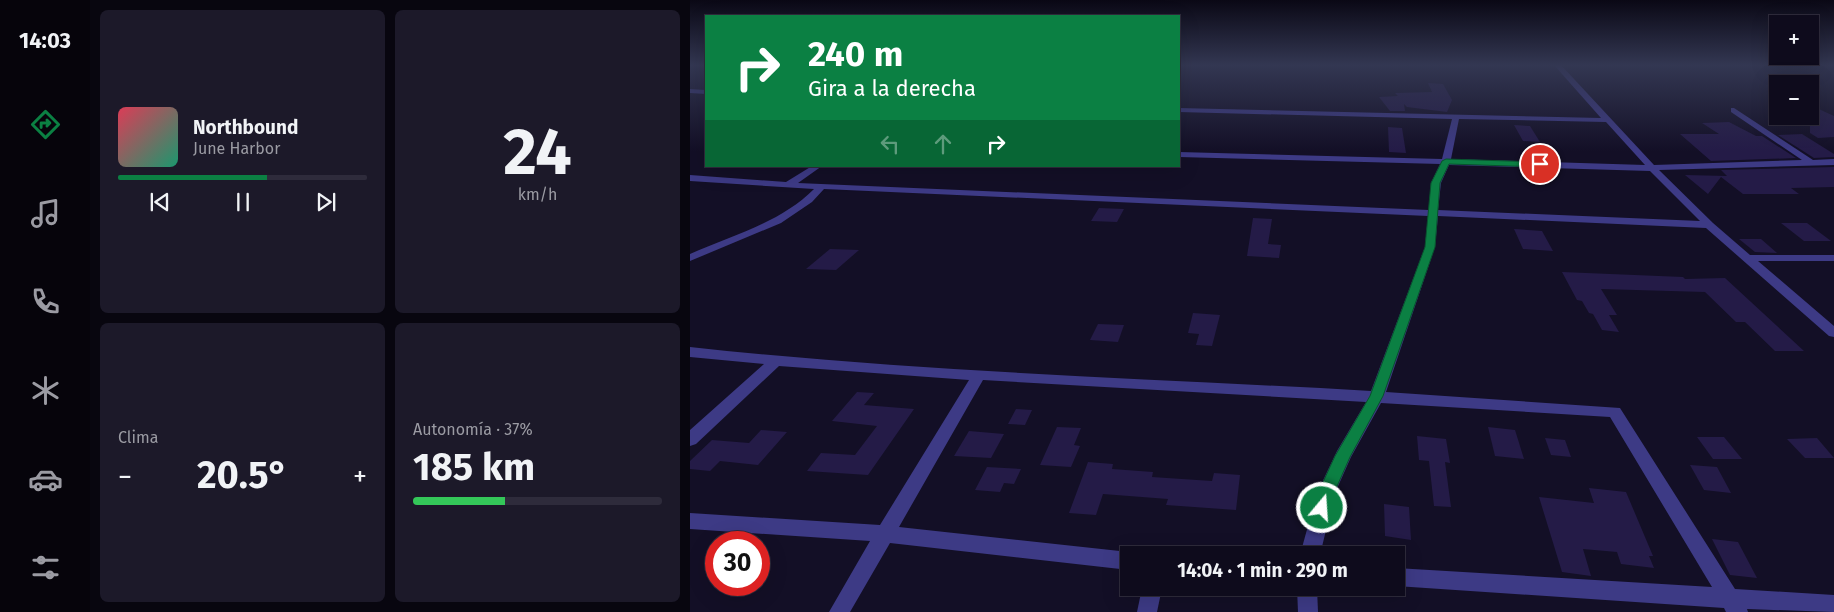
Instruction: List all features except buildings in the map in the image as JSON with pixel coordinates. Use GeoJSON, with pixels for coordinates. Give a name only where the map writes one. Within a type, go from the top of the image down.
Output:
{"type":"FeatureCollection","features":[{"type":"Feature","properties":{"kind":"street"},"geometry":{"type":"LineString","coordinates":[[1583,94],[1652,168],[1709,225],[1834,333]]}},
{"type":"Feature","properties":{"kind":"street"},"geometry":{"type":"LineString","coordinates":[[1180,110],[1608,120]]}},
{"type":"Feature","properties":{"kind":"street"},"geometry":{"type":"LineString","coordinates":[[1734,110],[1811,163]]}},
{"type":"Feature","properties":{"kind":"street"},"geometry":{"type":"LineString","coordinates":[[1312,546],[1326,493],[1343,456],[1376,396],[1430,247],[1435,213],[1436,183],[1446,161],[1456,117]]}},
{"type":"Feature","properties":{"kind":"street"},"geometry":{"type":"LineString","coordinates":[[1180,154],[1652,168],[1834,162]]}},
{"type":"Feature","properties":{"kind":"street"},"geometry":{"type":"LineString","coordinates":[[788,185],[816,167]]}},
{"type":"Feature","properties":{"kind":"street"},"geometry":{"type":"LineString","coordinates":[[690,178],[788,185],[1709,225]]}},
{"type":"Feature","properties":{"kind":"street"},"geometry":{"type":"LineString","coordinates":[[690,258],[777,221],[805,204],[822,186]]}},
{"type":"Feature","properties":{"kind":"street"},"geometry":{"type":"LineString","coordinates":[[1747,258],[1834,258]]}},
{"type":"Feature","properties":{"kind":"street"},"geometry":{"type":"LineString","coordinates":[[690,352],[776,362],[979,376],[1376,396],[1615,412],[1735,605]]}},
{"type":"Feature","properties":{"kind":"street"},"geometry":{"type":"LineString","coordinates":[[690,440],[776,362]]}},
{"type":"Feature","properties":{"kind":"street"},"geometry":{"type":"LineString","coordinates":[[839,612],[979,376]]}},
{"type":"Feature","properties":{"kind":"street"},"geometry":{"type":"LineString","coordinates":[[690,522],[885,534],[1120,560]]}},
{"type":"Feature","properties":{"kind":"street"},"geometry":{"type":"LineString","coordinates":[[1405,578],[1735,605],[1834,605]]}},
{"type":"Feature","properties":{"kind":"street"},"geometry":{"type":"LineString","coordinates":[[1147,612],[1150,596]]}},
{"type":"Feature","properties":{"kind":"street"},"geometry":{"type":"LineString","coordinates":[[1307,596],[1308,612]]}},
{"type":"Feature","properties":{"kind":"route"},"geometry":{"type":"LineString","coordinates":[[1322,508],[1326,493],[1343,456],[1376,396],[1430,247],[1435,213],[1436,183],[1446,161],[1540,164]]}}]}
